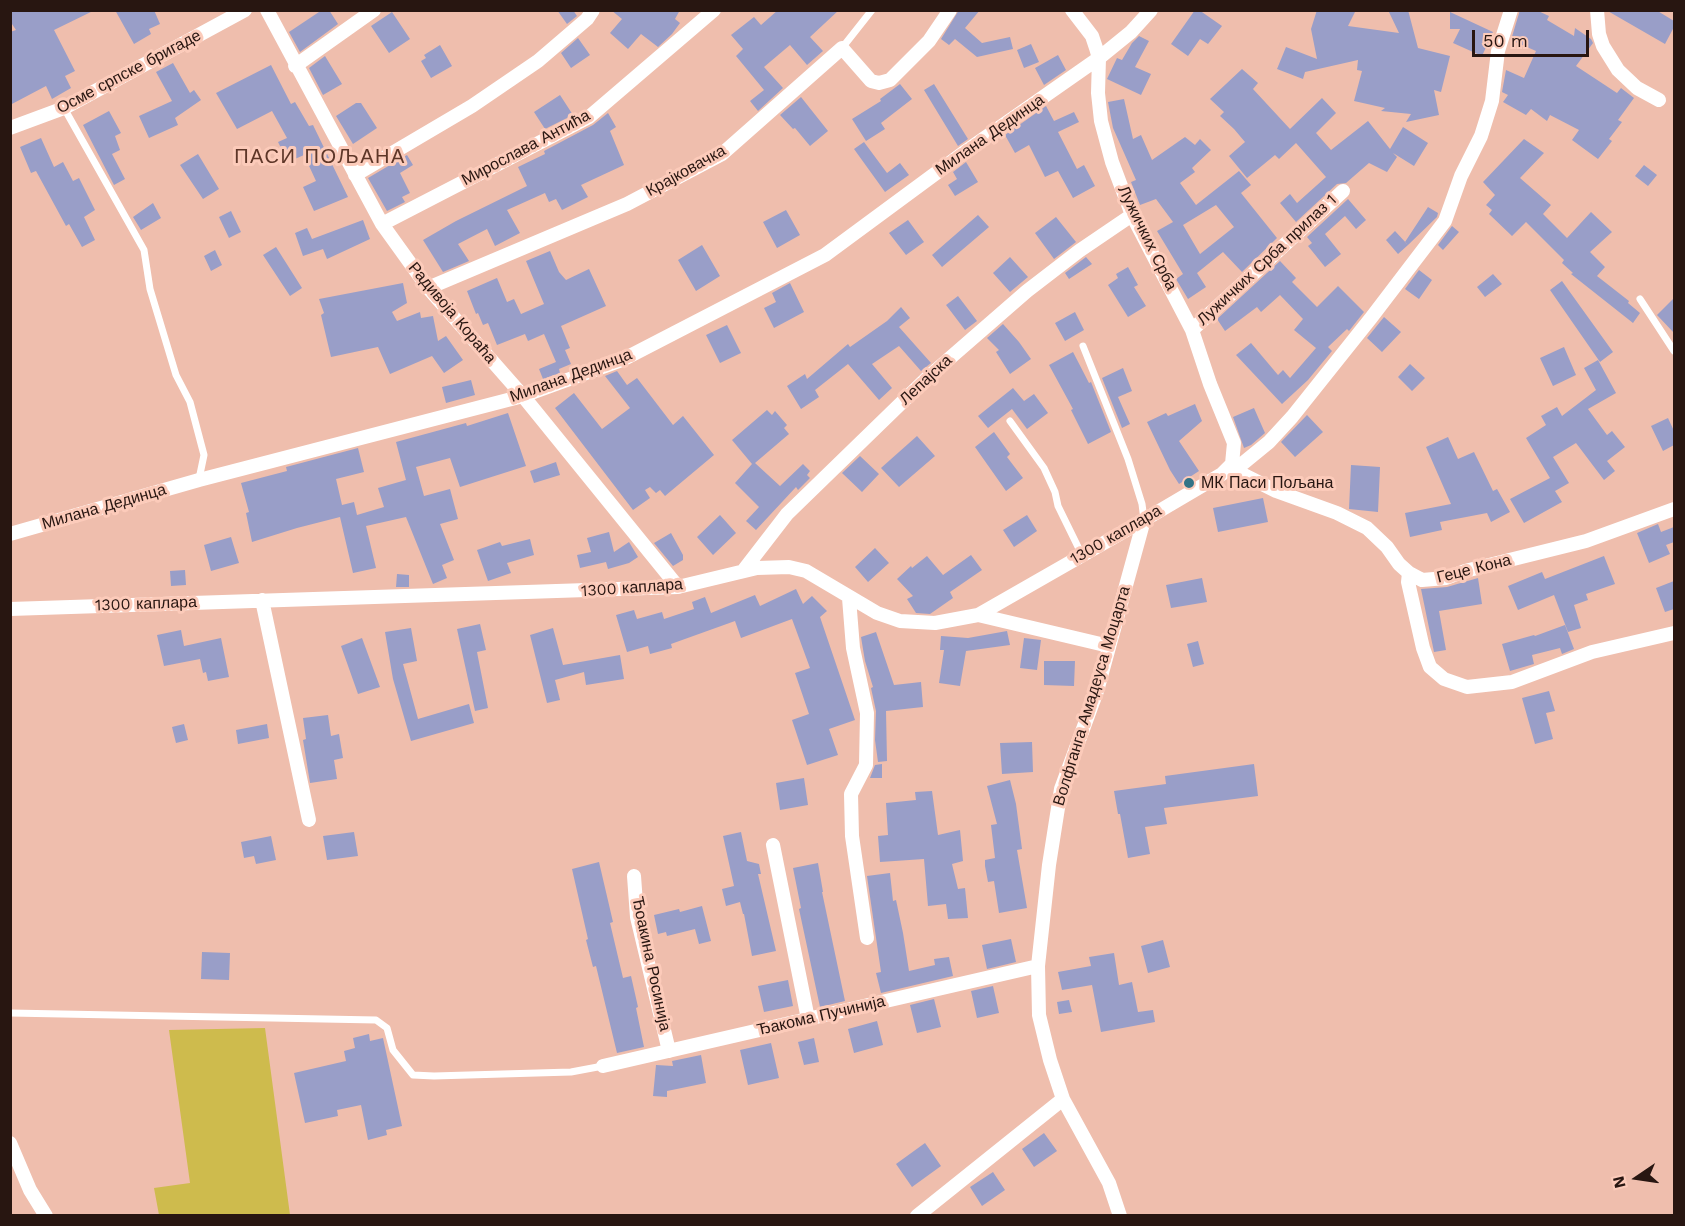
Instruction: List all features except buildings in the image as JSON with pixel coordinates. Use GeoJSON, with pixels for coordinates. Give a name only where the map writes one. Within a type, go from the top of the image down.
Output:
{"type":"FeatureCollection","features":[{"type":"Feature","properties":{"kind":"street","name":"Осме српске бригаде"},"geometry":{"type":"LineString","coordinates":[[10,128],[64,108],[245,10]]}},
{"type":"Feature","properties":{"kind":"street","name":"Радивоја Кораћа"},"geometry":{"type":"LineString","coordinates":[[267,10],[295,66],[382,224],[428,288],[523,396],[678,587]]}},
{"type":"Feature","properties":{"kind":"street"},"geometry":{"type":"LineString","coordinates":[[295,66],[374,10]]}},
{"type":"Feature","properties":{"kind":"street"},"geometry":{"type":"LineString","coordinates":[[355,175],[472,106],[538,61],[587,19],[593,10]]}},
{"type":"Feature","properties":{"kind":"street","name":"Мирослава Антића"},"geometry":{"type":"LineString","coordinates":[[382,224],[589,117],[714,10]]}},
{"type":"Feature","properties":{"kind":"street"},"geometry":{"type":"LineString","coordinates":[[842,48],[871,81],[879,83],[890,80],[929,41],[950,10]]}},
{"type":"Feature","properties":{"kind":"street","name":"Лужичких Срба"},"geometry":{"type":"LineString","coordinates":[[1072,10],[1092,36],[1099,58],[1098,93],[1105,140],[1132,215],[1192,330],[1210,384],[1234,443],[1234,466]]}},
{"type":"Feature","properties":{"kind":"street","name":"Милана Дединца"},"geometry":{"type":"LineString","coordinates":[[10,534],[199,480],[523,396],[622,360],[825,255],[966,151],[1099,58],[1131,32],[1152,10]]}},
{"type":"Feature","properties":{"kind":"street","name":"1300 каплара"},"geometry":{"type":"LineString","coordinates":[[10,609],[678,587],[757,568],[789,567],[806,571],[876,613],[900,621],[917,623],[955,620],[978,615],[1222,474],[1269,442],[1292,417],[1445,221],[1461,176],[1481,136],[1492,101],[1498,51],[1511,10]]}},
{"type":"Feature","properties":{"kind":"street"},"geometry":{"type":"LineString","coordinates":[[1596,10],[1599,34],[1618,70],[1637,88],[1659,100]]}},
{"type":"Feature","properties":{"kind":"street","name":"Крајковачка"},"geometry":{"type":"LineString","coordinates":[[428,288],[627,204],[722,154],[842,48]]}},
{"type":"Feature","properties":{"kind":"street","name":"Лужичких Срба прилаз 1"},"geometry":{"type":"LineString","coordinates":[[1192,330],[1343,190]]}},
{"type":"Feature","properties":{"kind":"street","name":"Лепајска"},"geometry":{"type":"LineString","coordinates":[[743,571],[787,514],[927,378],[1028,291],[1079,251],[1132,215]]}},
{"type":"Feature","properties":{"kind":"street"},"geometry":{"type":"LineString","coordinates":[[1234,466],[1246,477],[1292,498],[1337,513],[1367,528],[1387,547],[1399,564],[1409,573],[1408,582],[1430,667],[1444,679],[1467,687],[1512,682],[1592,652],[1674,633]]}},
{"type":"Feature","properties":{"kind":"street","name":"Геце Кона"},"geometry":{"type":"LineString","coordinates":[[1409,573],[1422,580],[1446,578],[1465,571],[1586,542],[1674,509]]}},
{"type":"Feature","properties":{"kind":"street","name":"Волфганга Амадеуса Моцарта"},"geometry":{"type":"LineString","coordinates":[[1120,1215],[1109,1183],[1063,1100],[1039,1015],[1038,966],[1049,865],[1061,789],[1097,691],[1144,520]]}},
{"type":"Feature","properties":{"kind":"street"},"geometry":{"type":"LineString","coordinates":[[849,598],[853,648],[867,713],[866,765],[851,794],[852,836],[867,938]]}},
{"type":"Feature","properties":{"kind":"street"},"geometry":{"type":"LineString","coordinates":[[262,600],[309,820]]}},
{"type":"Feature","properties":{"kind":"street"},"geometry":{"type":"LineString","coordinates":[[978,615],[1109,646]]}},
{"type":"Feature","properties":{"kind":"street"},"geometry":{"type":"LineString","coordinates":[[773,844],[808,1019]]}},
{"type":"Feature","properties":{"kind":"street","name":"Ђоакина Росинија"},"geometry":{"type":"LineString","coordinates":[[633,876],[638,917],[669,1051]]}},
{"type":"Feature","properties":{"kind":"street","name":"Ђакома Пучинија"},"geometry":{"type":"LineString","coordinates":[[603,1066],[1038,966]]}},
{"type":"Feature","properties":{"kind":"street"},"geometry":{"type":"LineString","coordinates":[[917,1215],[1063,1100]]}},
{"type":"Feature","properties":{"kind":"street"},"geometry":{"type":"LineString","coordinates":[[10,1143],[14,1167],[46,1215]]}},
{"type":"Feature","properties":{"kind":"lane"},"geometry":{"type":"LineString","coordinates":[[842,48],[872,10]]}},
{"type":"Feature","properties":{"kind":"lane"},"geometry":{"type":"LineString","coordinates":[[64,108],[144,250],[150,289],[176,375],[190,402],[204,455],[199,480]]}},
{"type":"Feature","properties":{"kind":"lane"},"geometry":{"type":"LineString","coordinates":[[1640,298],[1674,351]]}},
{"type":"Feature","properties":{"kind":"lane"},"geometry":{"type":"LineString","coordinates":[[1083,346],[1128,459],[1142,504],[1144,520]]}},
{"type":"Feature","properties":{"kind":"lane"},"geometry":{"type":"LineString","coordinates":[[1010,421],[1044,468],[1055,492],[1058,506],[1082,555]]}},
{"type":"Feature","properties":{"kind":"lane"},"geometry":{"type":"LineString","coordinates":[[10,1013],[376,1020],[387,1028],[393,1050],[413,1075],[571,1072],[603,1066]]}},
{"type":"Feature","properties":{"kind":"shaded area"},"geometry":{"type":"Polygon","coordinates":[[[265,1028],[290,1215],[159,1215],[154,1188],[190,1183],[169,1030],[265,1028]]]}},
{"type":"Feature","properties":{"kind":"place","name":"МК Паси Пољана"},"geometry":{"type":"Point","coordinates":[1189,483]}},
{"type":"Feature","properties":{"kind":"district","name":"ПАСИ ПОЉАНА"},"geometry":{"type":"Point","coordinates":[320,157]}}]}
